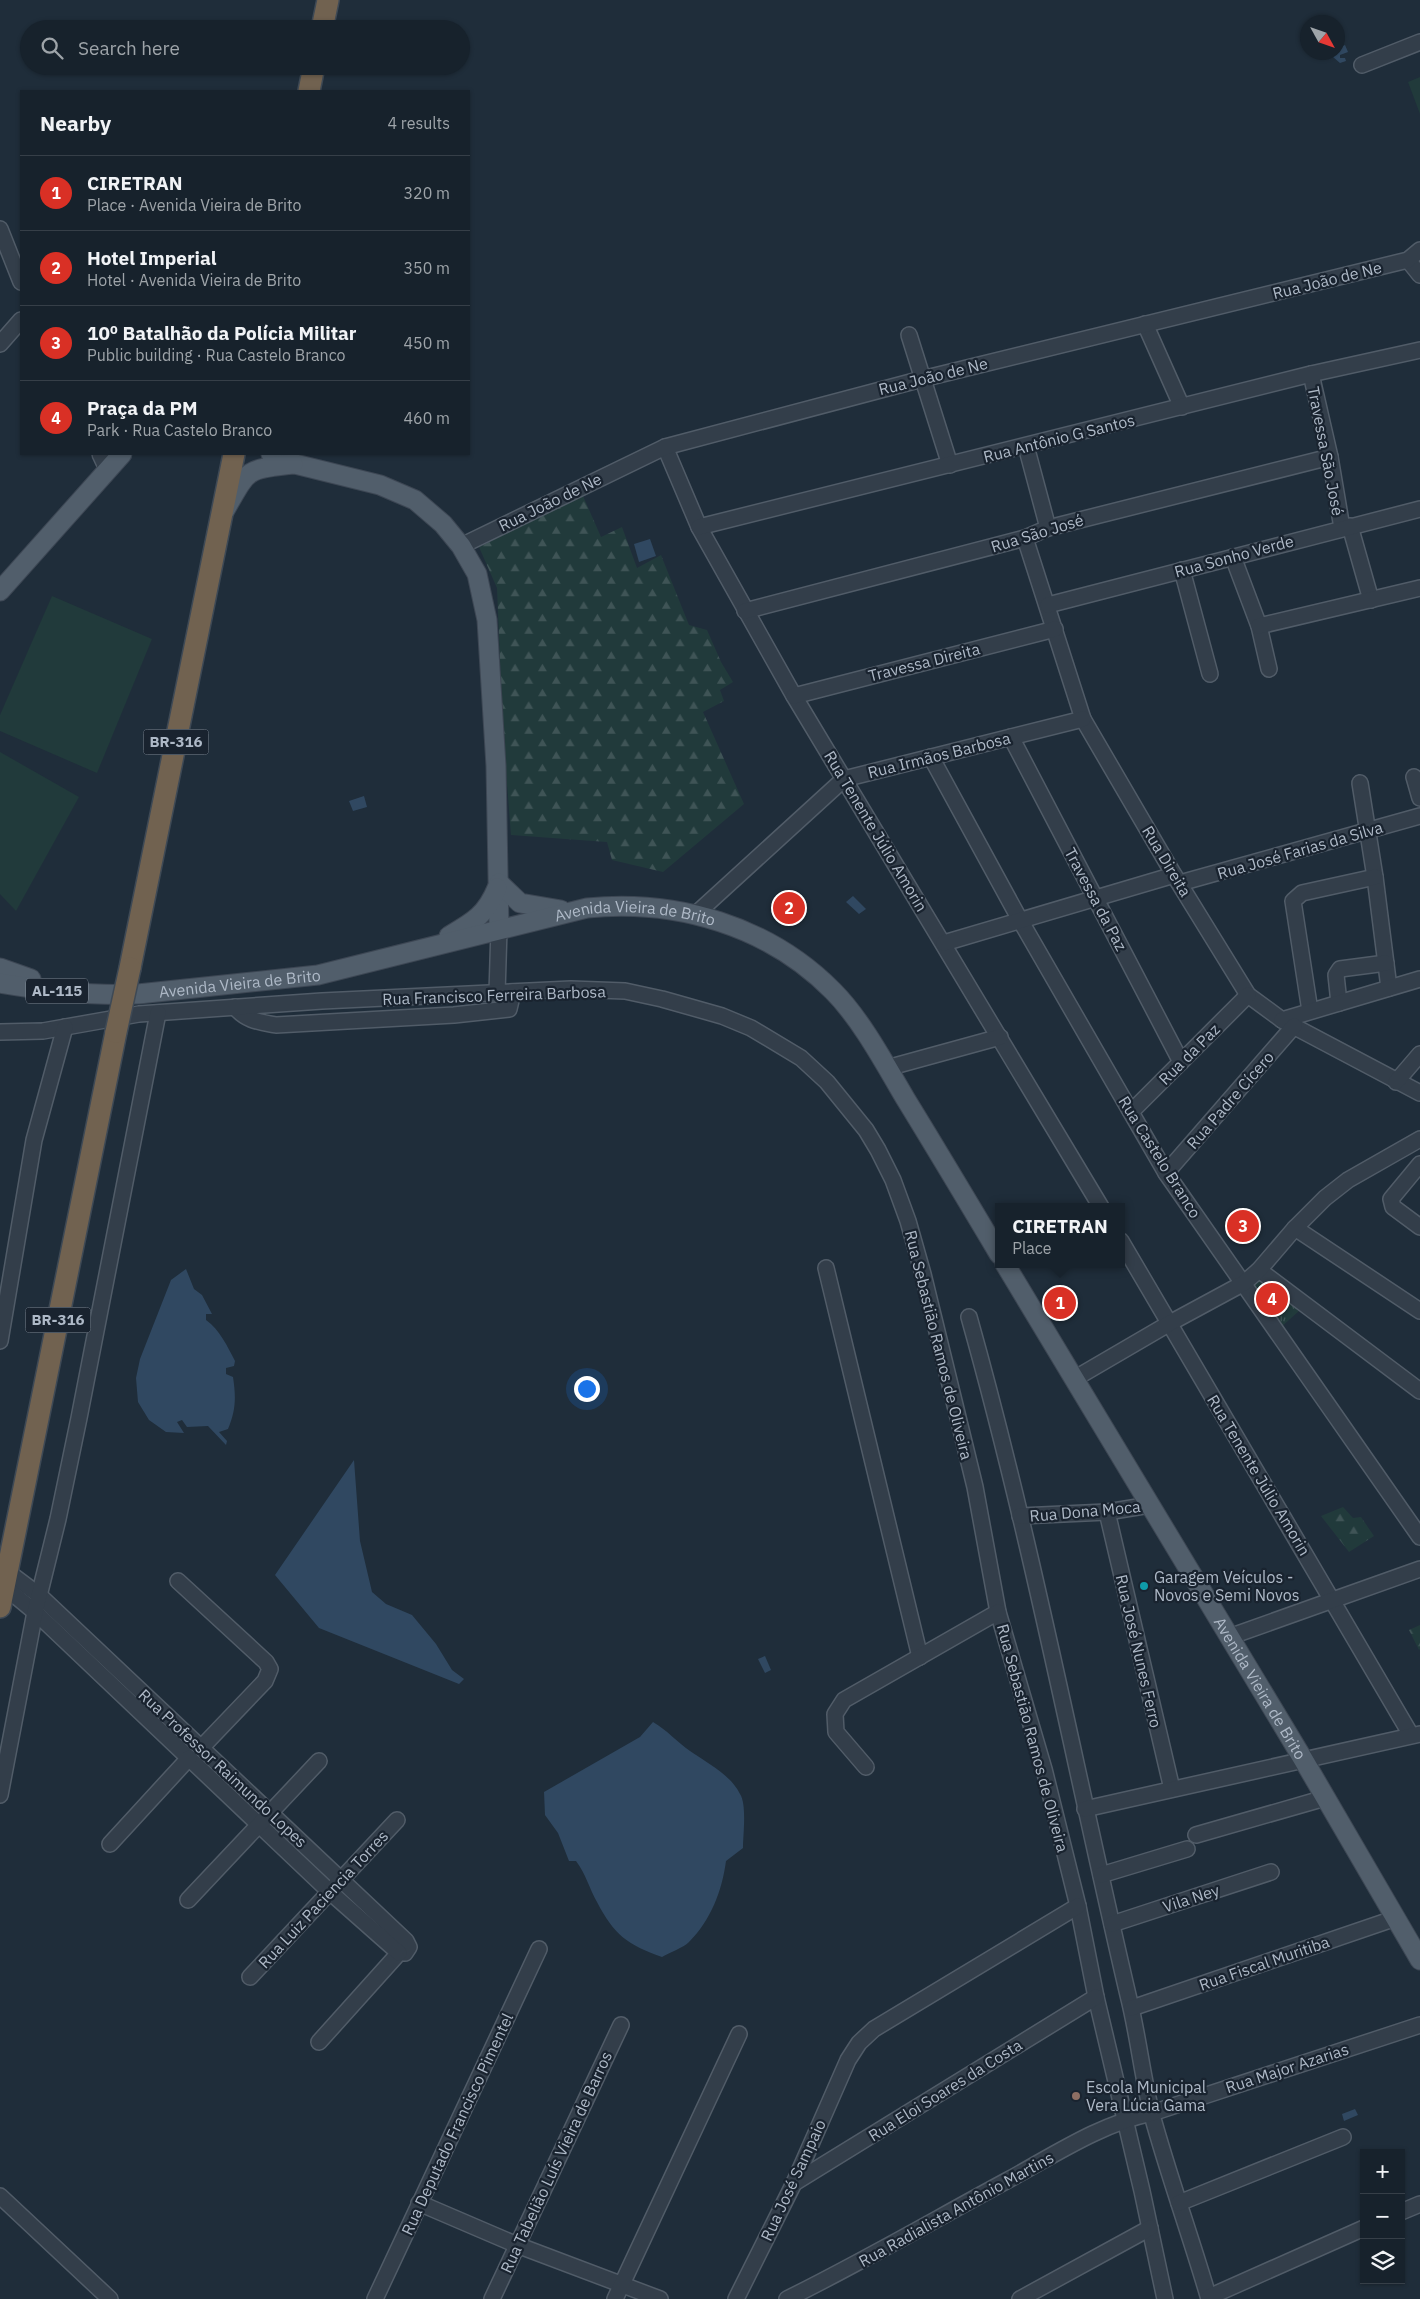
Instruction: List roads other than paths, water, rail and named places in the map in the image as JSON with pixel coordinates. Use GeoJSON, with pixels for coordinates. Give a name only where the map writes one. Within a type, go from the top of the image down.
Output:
{"type":"FeatureCollection","features":[{"type":"Feature","properties":{"kind":"highway"},"geometry":{"type":"LineString","coordinates":[[324,20],[328,0]]}},
{"type":"Feature","properties":{"kind":"highway"},"geometry":{"type":"LineString","coordinates":[[309,90],[312,75]]}},
{"type":"Feature","properties":{"kind":"highway","name":"BR-316"},"geometry":{"type":"LineString","coordinates":[[4,1575],[234,455]]}},
{"type":"Feature","properties":{"kind":"main road"},"geometry":{"type":"LineString","coordinates":[[0,591],[104,461],[119,455]]}},
{"type":"Feature","properties":{"kind":"main road"},"geometry":{"type":"LineString","coordinates":[[226,455],[230,476]]}},
{"type":"Feature","properties":{"kind":"main road"},"geometry":{"type":"LineString","coordinates":[[273,455],[295,464],[380,485],[415,500],[443,524],[461,546],[477,574],[487,620],[496,766],[499,929]]}},
{"type":"Feature","properties":{"kind":"main road"},"geometry":{"type":"LineString","coordinates":[[222,515],[247,474],[257,468],[295,464]]}},
{"type":"Feature","properties":{"kind":"main road"},"geometry":{"type":"LineString","coordinates":[[499,883],[520,903],[569,911]]}},
{"type":"Feature","properties":{"kind":"main road"},"geometry":{"type":"LineString","coordinates":[[432,947],[478,918],[486,909],[499,883]]}},
{"type":"Feature","properties":{"kind":"main road","name":"Avenida Vieira de Brito"},"geometry":{"type":"LineString","coordinates":[[114,995],[318,975],[569,911],[610,906],[650,906],[696,914],[750,933],[780,949],[806,968],[846,1006],[887,1068],[995,1247]]}},
{"type":"Feature","properties":{"kind":"main road"},"geometry":{"type":"LineString","coordinates":[[0,968],[26,978],[114,995]]}},
{"type":"Feature","properties":{"kind":"main road","name":"AL-115"},"geometry":{"type":"LineString","coordinates":[[0,983],[45,991],[114,995]]}},
{"type":"Feature","properties":{"kind":"main road","name":"Avenida Vieira de Brito"},"geometry":{"type":"LineString","coordinates":[[1007,1268],[1303,1759],[1420,1960]]}},
{"type":"Feature","properties":{"kind":"street"},"geometry":{"type":"LineString","coordinates":[[1362,64],[1420,42]]}},
{"type":"Feature","properties":{"kind":"street"},"geometry":{"type":"LineString","coordinates":[[0,229],[5,260],[20,281]]}},
{"type":"Feature","properties":{"kind":"street","name":"Rua João de Ne"},"geometry":{"type":"LineString","coordinates":[[461,546],[666,447],[922,379],[1408,260],[1420,250]]}},
{"type":"Feature","properties":{"kind":"street"},"geometry":{"type":"LineString","coordinates":[[1408,260],[1420,275]]}},
{"type":"Feature","properties":{"kind":"street"},"geometry":{"type":"LineString","coordinates":[[0,344],[20,321]]}},
{"type":"Feature","properties":{"kind":"street"},"geometry":{"type":"LineString","coordinates":[[1145,324],[1182,407]]}},
{"type":"Feature","properties":{"kind":"street"},"geometry":{"type":"LineString","coordinates":[[909,335],[950,465]]}},
{"type":"Feature","properties":{"kind":"street","name":"Rua Antônio G Santos"},"geometry":{"type":"LineString","coordinates":[[699,527],[1311,374],[1420,350]]}},
{"type":"Feature","properties":{"kind":"street","name":"Travessa São José"},"geometry":{"type":"LineString","coordinates":[[1311,374],[1346,527],[1371,600]]}},
{"type":"Feature","properties":{"kind":"street"},"geometry":{"type":"LineString","coordinates":[[1026,446],[1048,528]]}},
{"type":"Feature","properties":{"kind":"street","name":"Rua Tenente Júlio Amorin"},"geometry":{"type":"LineString","coordinates":[[666,447],[699,527],[745,611],[794,696],[1099,1203]]}},
{"type":"Feature","properties":{"kind":"street","name":"Rua São José"},"geometry":{"type":"LineString","coordinates":[[745,611],[1025,538],[1048,528],[1330,457]]}},
{"type":"Feature","properties":{"kind":"street","name":"Rua Sonho Verde"},"geometry":{"type":"LineString","coordinates":[[1048,605],[1420,509]]}},
{"type":"Feature","properties":{"kind":"street","name":"Rua Direita"},"geometry":{"type":"LineString","coordinates":[[1025,538],[1083,719],[1248,995],[1288,1023],[1396,1082],[1420,1093]]}},
{"type":"Feature","properties":{"kind":"street"},"geometry":{"type":"LineString","coordinates":[[1233,557],[1259,626],[1269,668]]}},
{"type":"Feature","properties":{"kind":"street"},"geometry":{"type":"LineString","coordinates":[[1182,570],[1210,674]]}},
{"type":"Feature","properties":{"kind":"street"},"geometry":{"type":"LineString","coordinates":[[1259,626],[1420,588]]}},
{"type":"Feature","properties":{"kind":"street","name":"Travessa Direita"},"geometry":{"type":"LineString","coordinates":[[794,696],[1055,629]]}},
{"type":"Feature","properties":{"kind":"street","name":"Rua Irmãos Barbosa"},"geometry":{"type":"LineString","coordinates":[[696,914],[844,779],[1083,719]]}},
{"type":"Feature","properties":{"kind":"street","name":"Travessa da Paz"},"geometry":{"type":"LineString","coordinates":[[1011,737],[1181,1062]]}},
{"type":"Feature","properties":{"kind":"street","name":"Rua Castelo Branco"},"geometry":{"type":"LineString","coordinates":[[931,757],[1020,920],[1166,1173],[1420,1537]]}},
{"type":"Feature","properties":{"kind":"street"},"geometry":{"type":"LineString","coordinates":[[1414,777],[1420,798]]}},
{"type":"Feature","properties":{"kind":"street"},"geometry":{"type":"LineString","coordinates":[[1360,783],[1375,877],[1389,988]]}},
{"type":"Feature","properties":{"kind":"street","name":"Rua José Farias da Silva"},"geometry":{"type":"LineString","coordinates":[[944,943],[1096,898],[1420,816]]}},
{"type":"Feature","properties":{"kind":"street"},"geometry":{"type":"LineString","coordinates":[[1310,1011],[1293,913],[1293,901],[1302,893],[1375,877]]}},
{"type":"Feature","properties":{"kind":"street"},"geometry":{"type":"LineString","coordinates":[[497,992],[499,929]]}},
{"type":"Feature","properties":{"kind":"street"},"geometry":{"type":"LineString","coordinates":[[1339,1002],[1336,975],[1340,969],[1386,963]]}},
{"type":"Feature","properties":{"kind":"street"},"geometry":{"type":"LineString","coordinates":[[1288,1023],[1310,1011],[1420,978]]}},
{"type":"Feature","properties":{"kind":"street","name":"Rua Francisco Ferreira Barbosa"},"geometry":{"type":"LineString","coordinates":[[0,1032],[43,1031],[139,1014],[322,1001],[571,989],[625,991],[696,1009],[751,1028],[801,1058],[827,1082],[866,1130],[893,1180]]}},
{"type":"Feature","properties":{"kind":"street"},"geometry":{"type":"LineString","coordinates":[[235,1007],[240,1014],[252,1021],[276,1025],[454,1016],[509,1009],[513,992]]}},
{"type":"Feature","properties":{"kind":"street","name":"Rua da Paz"},"geometry":{"type":"LineString","coordinates":[[1131,1112],[1248,995]]}},
{"type":"Feature","properties":{"kind":"street"},"geometry":{"type":"LineString","coordinates":[[0,1795],[35,1612],[79,1418],[158,1013]]}},
{"type":"Feature","properties":{"kind":"street","name":"Rua Padre Cícero"},"geometry":{"type":"LineString","coordinates":[[1166,1173],[1288,1023]]}},
{"type":"Feature","properties":{"kind":"street"},"geometry":{"type":"LineString","coordinates":[[0,1341],[34,1140],[65,1027]]}},
{"type":"Feature","properties":{"kind":"street"},"geometry":{"type":"LineString","coordinates":[[887,1068],[1000,1037]]}},
{"type":"Feature","properties":{"kind":"street"},"geometry":{"type":"LineString","coordinates":[[1396,1082],[1420,1054]]}},
{"type":"Feature","properties":{"kind":"street"},"geometry":{"type":"LineString","coordinates":[[1074,1379],[1170,1323],[1244,1283],[1259,1270],[1295,1228],[1325,1198],[1348,1180],[1420,1139]]}},
{"type":"Feature","properties":{"kind":"street"},"geometry":{"type":"LineString","coordinates":[[1418,1169],[1391,1199],[1391,1204],[1420,1227]]}},
{"type":"Feature","properties":{"kind":"street","name":"Rua Sebastião Ramos de Oliveira"},"geometry":{"type":"LineString","coordinates":[[893,1180],[908,1221],[928,1293],[975,1487],[998,1612],[1044,1769],[1078,1906],[1096,1997],[1150,2228],[1164,2299]]}},
{"type":"Feature","properties":{"kind":"street"},"geometry":{"type":"LineString","coordinates":[[1295,1228],[1420,1312]]}},
{"type":"Feature","properties":{"kind":"street","name":"Rua Tenente Júlio Amorin"},"geometry":{"type":"LineString","coordinates":[[1125,1248],[1268,1495],[1416,1734]]}},
{"type":"Feature","properties":{"kind":"street"},"geometry":{"type":"LineString","coordinates":[[826,1268],[920,1657]]}},
{"type":"Feature","properties":{"kind":"street"},"geometry":{"type":"LineString","coordinates":[[1259,1270],[1420,1391]]}},
{"type":"Feature","properties":{"kind":"street","name":"Rua Sebastião Ramos de Oliveira"},"geometry":{"type":"LineString","coordinates":[[970,1318],[1001,1429],[1040,1597],[1085,1809],[1132,2008],[1152,2112],[1209,2298]]}},
{"type":"Feature","properties":{"kind":"street","name":"Rua Dona Moca"},"geometry":{"type":"LineString","coordinates":[[1020,1516],[1107,1512],[1150,1505]]}},
{"type":"Feature","properties":{"kind":"street","name":"Rua José Nunes Ferro"},"geometry":{"type":"LineString","coordinates":[[1107,1512],[1172,1789]]}},
{"type":"Feature","properties":{"kind":"street"},"geometry":{"type":"LineString","coordinates":[[1229,1637],[1420,1568]]}},
{"type":"Feature","properties":{"kind":"street","name":"Rua Professor Raimundo Lopes"},"geometry":{"type":"LineString","coordinates":[[4,1575],[40,1596],[201,1748],[330,1892],[402,1947]]}},
{"type":"Feature","properties":{"kind":"street","name":"Rua Professor Raimundo Lopes"},"geometry":{"type":"LineString","coordinates":[[4,1575],[35,1612],[189,1758],[342,1879],[402,1947]]}},
{"type":"Feature","properties":{"kind":"street"},"geometry":{"type":"LineString","coordinates":[[178,1581],[266,1662],[270,1669],[265,1681],[201,1748]]}},
{"type":"Feature","properties":{"kind":"street"},"geometry":{"type":"LineString","coordinates":[[866,1767],[836,1732],[835,1714],[844,1700],[998,1612]]}},
{"type":"Feature","properties":{"kind":"street"},"geometry":{"type":"LineString","coordinates":[[1085,1809],[1416,1734]]}},
{"type":"Feature","properties":{"kind":"street"},"geometry":{"type":"LineString","coordinates":[[110,1844],[189,1758]]}},
{"type":"Feature","properties":{"kind":"street"},"geometry":{"type":"LineString","coordinates":[[188,1900],[319,1761]]}},
{"type":"Feature","properties":{"kind":"street"},"geometry":{"type":"LineString","coordinates":[[1196,1835],[1325,1798]]}},
{"type":"Feature","properties":{"kind":"street","name":"Rua Luiz Paciencia Torres"},"geometry":{"type":"LineString","coordinates":[[250,1977],[397,1820]]}},
{"type":"Feature","properties":{"kind":"street"},"geometry":{"type":"LineString","coordinates":[[1101,1875],[1187,1849]]}},
{"type":"Feature","properties":{"kind":"street","name":"Vila Ney"},"geometry":{"type":"LineString","coordinates":[[1112,1924],[1271,1872]]}},
{"type":"Feature","properties":{"kind":"street","name":"Rua José Sampaio"},"geometry":{"type":"LineString","coordinates":[[736,2299],[794,2183],[848,2060],[859,2043],[874,2029],[1078,1906]]}},
{"type":"Feature","properties":{"kind":"street","name":"Rua Fiscal Muritiba"},"geometry":{"type":"LineString","coordinates":[[1132,2008],[1396,1918]]}},
{"type":"Feature","properties":{"kind":"street"},"geometry":{"type":"LineString","coordinates":[[319,2042],[402,1947]]}},
{"type":"Feature","properties":{"kind":"street","name":"Rua Deputado Francisco Pimentel"},"geometry":{"type":"LineString","coordinates":[[374,2299],[539,1950]]}},
{"type":"Feature","properties":{"kind":"street","name":"Rua Eloi Soares da Costa"},"geometry":{"type":"LineString","coordinates":[[794,2183],[1096,1997]]}},
{"type":"Feature","properties":{"kind":"street","name":"Rua Major Azarias"},"geometry":{"type":"LineString","coordinates":[[1125,2119],[1152,2112],[1420,2025]]}},
{"type":"Feature","properties":{"kind":"street","name":"Rua Tabelião Luís Vieira de Barros"},"geometry":{"type":"LineString","coordinates":[[492,2299],[621,2026]]}},
{"type":"Feature","properties":{"kind":"street"},"geometry":{"type":"LineString","coordinates":[[615,2299],[739,2034]]}},
{"type":"Feature","properties":{"kind":"street","name":"Rua Radialista Antônio Martins"},"geometry":{"type":"LineString","coordinates":[[787,2299],[835,2275],[1075,2143],[1125,2119]]}},
{"type":"Feature","properties":{"kind":"street"},"geometry":{"type":"LineString","coordinates":[[1179,2203],[1343,2138]]}},
{"type":"Feature","properties":{"kind":"street"},"geometry":{"type":"LineString","coordinates":[[0,2196],[110,2299]]}},
{"type":"Feature","properties":{"kind":"street"},"geometry":{"type":"LineString","coordinates":[[419,2203],[517,2245],[622,2283],[660,2299]]}},
{"type":"Feature","properties":{"kind":"street"},"geometry":{"type":"LineString","coordinates":[[1405,2210],[1420,2204]]}},
{"type":"Feature","properties":{"kind":"street"},"geometry":{"type":"LineString","coordinates":[[1020,2299],[1150,2228]]}},
{"type":"Feature","properties":{"kind":"street"},"geometry":{"type":"LineString","coordinates":[[1209,2298],[1360,2230]]}},
{"type":"Feature","properties":{"kind":"water"},"geometry":{"type":"Polygon","coordinates":[[[1345,58],[1346,61],[1340,63],[1336,60],[1345,60],[1345,58]]]}},
{"type":"Feature","properties":{"kind":"water"},"geometry":{"type":"Polygon","coordinates":[[[650,539],[656,556],[639,562],[634,544],[650,539]]]}},
{"type":"Feature","properties":{"kind":"water"},"geometry":{"type":"Polygon","coordinates":[[[364,796],[367,807],[353,811],[349,801],[364,796]]]}},
{"type":"Feature","properties":{"kind":"water"},"geometry":{"type":"Polygon","coordinates":[[[853,896],[866,909],[859,914],[846,902],[853,896]]]}},
{"type":"Feature","properties":{"kind":"water"},"geometry":{"type":"Polygon","coordinates":[[[186,1269],[194,1289],[202,1295],[212,1314],[206,1314],[206,1320],[219,1333],[235,1361],[234,1366],[226,1368],[226,1374],[233,1377],[235,1397],[233,1416],[228,1429],[219,1432],[227,1441],[226,1445],[208,1426],[187,1427],[182,1420],[177,1422],[184,1433],[166,1432],[149,1420],[138,1402],[136,1378],[140,1359],[171,1280],[186,1269]]]}},
{"type":"Feature","properties":{"kind":"water"},"geometry":{"type":"Polygon","coordinates":[[[354,1460],[360,1541],[372,1592],[386,1604],[412,1615],[436,1644],[452,1670],[464,1679],[459,1684],[319,1628],[275,1575],[354,1460]]]}},
{"type":"Feature","properties":{"kind":"water"},"geometry":{"type":"Polygon","coordinates":[[[765,1656],[771,1670],[765,1673],[758,1659],[765,1656]]]}},
{"type":"Feature","properties":{"kind":"water"},"geometry":{"type":"Polygon","coordinates":[[[653,1722],[730,1781],[740,1794],[744,1812],[743,1848],[726,1861],[722,1883],[714,1905],[704,1924],[689,1942],[662,1957],[631,1943],[616,1931],[610,1923],[594,1897],[576,1861],[569,1861],[558,1833],[545,1815],[544,1792],[640,1737],[653,1722]]]}},
{"type":"Feature","properties":{"kind":"water"},"geometry":{"type":"Polygon","coordinates":[[[1355,2109],[1358,2115],[1344,2121],[1342,2114],[1355,2109]]]}},
{"type":"Feature","properties":{"kind":"place","name":"Hotel Imperial"},"geometry":{"type":"Point","coordinates":[789,908]}},
{"type":"Feature","properties":{"kind":"place","name":"10º Batalhão da Polícia Militar"},"geometry":{"type":"Point","coordinates":[1243,1226]}},
{"type":"Feature","properties":{"kind":"place","name":"Praça da PM"},"geometry":{"type":"Point","coordinates":[1272,1299]}},
{"type":"Feature","properties":{"kind":"place","name":"CIRETRAN"},"geometry":{"type":"Point","coordinates":[1060,1303]}},
{"type":"Feature","properties":{"kind":"place","name":"Garagem Veículos - Novos e Semi Novos"},"geometry":{"type":"Point","coordinates":[1144,1586]}},
{"type":"Feature","properties":{"kind":"place","name":"Escola Municipal Vera Lúcia Gama"},"geometry":{"type":"Point","coordinates":[1076,2096]}}]}
